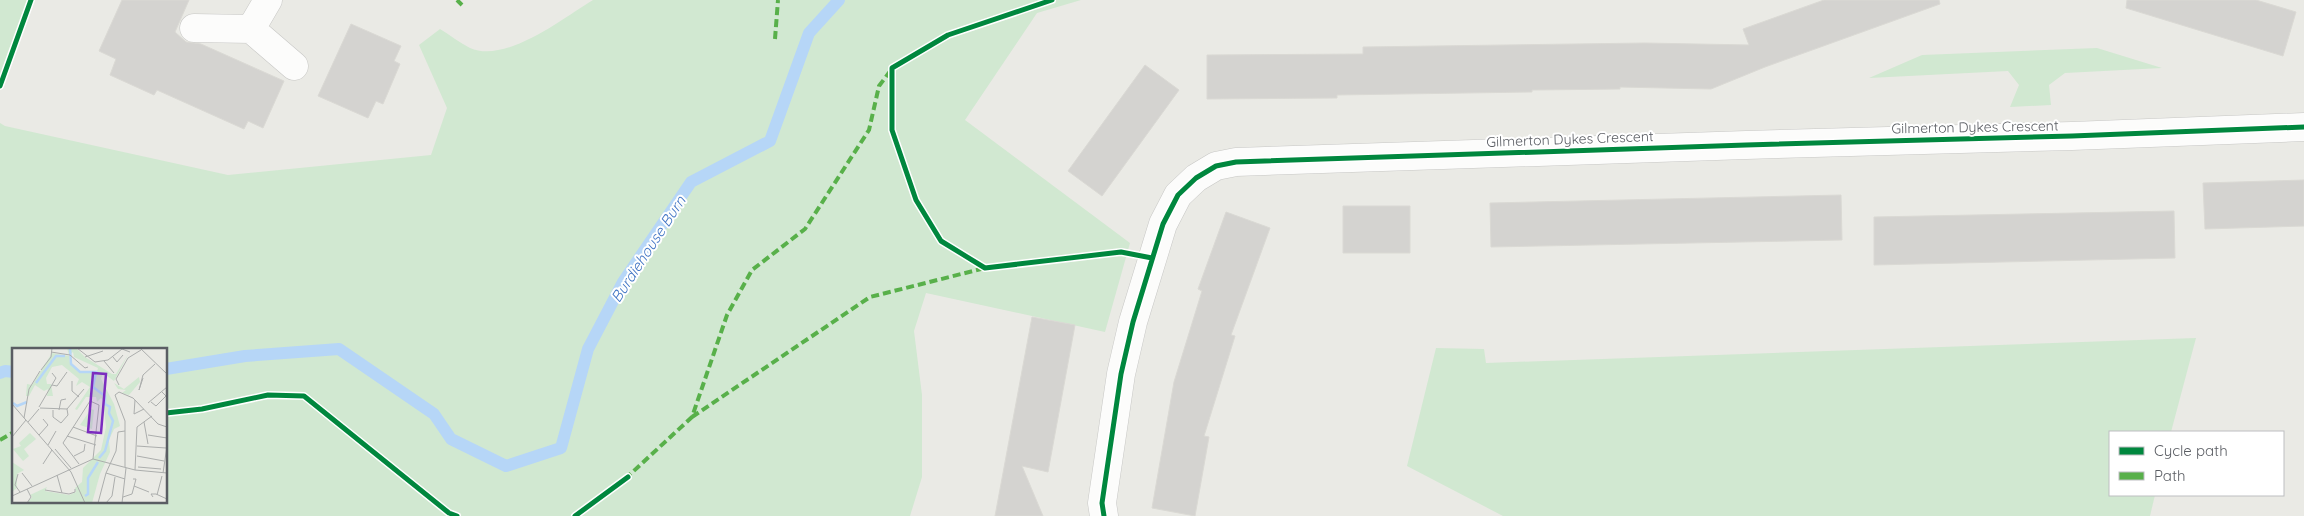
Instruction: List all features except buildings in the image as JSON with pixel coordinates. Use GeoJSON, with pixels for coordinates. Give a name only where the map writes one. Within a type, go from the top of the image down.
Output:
{"type":"FeatureCollection","features":[{"type":"Feature","properties":{"kind":"street"},"geometry":{"type":"LineString","coordinates":[[251,29],[268,0]]}},
{"type":"Feature","properties":{"kind":"street"},"geometry":{"type":"LineString","coordinates":[[194,28],[251,29],[294,66]]}},
{"type":"Feature","properties":{"kind":"street","name":"Gilmerton Dykes Crescent"},"geometry":{"type":"LineString","coordinates":[[1104,516],[1102,503],[1121,374],[1160,232],[1178,196],[1196,178],[1216,166],[1236,162],[2304,127]]}},
{"type":"Feature","properties":{"kind":"green space"},"geometry":{"type":"Polygon","coordinates":[[[0,0],[34,0],[0,77],[0,0]]]}},
{"type":"Feature","properties":{"kind":"green space"},"geometry":{"type":"Polygon","coordinates":[[[593,0],[1081,0],[1037,13],[965,120],[1130,243],[1105,332],[926,293],[914,331],[922,395],[922,477],[910,516],[0,516],[0,123],[5,126],[228,175],[431,155],[447,108],[419,45],[440,29],[470,48],[484,51],[500,50],[517,45],[593,0]]]}},
{"type":"Feature","properties":{"kind":"green space"},"geometry":{"type":"Polygon","coordinates":[[[2097,48],[2162,68],[2065,73],[2049,85],[2051,105],[2010,107],[2019,85],[2008,71],[1869,78],[1922,55],[2097,48]]]}},
{"type":"Feature","properties":{"kind":"green space"},"geometry":{"type":"Polygon","coordinates":[[[2196,338],[2171,431],[2109,431],[2109,496],[2155,496],[2150,516],[1503,516],[1407,466],[1436,348],[1484,349],[1486,363],[2196,338]]]}},
{"type":"Feature","properties":{"kind":"waterway","name":"Burdiehouse Burn"},"geometry":{"type":"LineString","coordinates":[[168,369],[245,356],[339,349],[434,414],[451,439],[506,466],[561,448],[588,349],[623,282],[691,182],[770,141],[809,33],[839,0]]}},
{"type":"Feature","properties":{"kind":"waterway","name":"Burdiehouse Burn"},"geometry":{"type":"LineString","coordinates":[[0,373],[12,372]]}},
{"type":"Feature","properties":{"kind":"marked path"},"geometry":{"type":"LineString","coordinates":[[457,0],[462,5]]}},
{"type":"Feature","properties":{"kind":"marked path"},"geometry":{"type":"LineString","coordinates":[[775,39],[778,0]]}},
{"type":"Feature","properties":{"kind":"marked path"},"geometry":{"type":"LineString","coordinates":[[625,479],[692,417],[727,315],[752,270],[805,229],[869,130],[879,86],[891,70]]}},
{"type":"Feature","properties":{"kind":"marked path"},"geometry":{"type":"LineString","coordinates":[[692,417],[870,297],[985,268]]}},
{"type":"Feature","properties":{"kind":"marked path"},"geometry":{"type":"LineString","coordinates":[[0,440],[12,433]]}},
{"type":"Feature","properties":{"kind":"cycle path"},"geometry":{"type":"LineString","coordinates":[[0,86],[31,0]]}},
{"type":"Feature","properties":{"kind":"cycle path"},"geometry":{"type":"LineString","coordinates":[[1052,0],[948,35],[892,68],[892,130],[916,200],[941,241],[985,268],[1121,252],[1152,258]]}},
{"type":"Feature","properties":{"kind":"cycle path"},"geometry":{"type":"LineString","coordinates":[[1104,516],[1102,503],[1121,374],[1133,322],[1163,224],[1178,195],[1196,178],[1216,166],[1236,162],[2304,127]]}},
{"type":"Feature","properties":{"kind":"cycle path"},"geometry":{"type":"LineString","coordinates":[[168,413],[202,409],[268,395],[304,396],[449,513],[457,516]]}},
{"type":"Feature","properties":{"kind":"cycle path"},"geometry":{"type":"LineString","coordinates":[[575,516],[628,477]]}}]}
